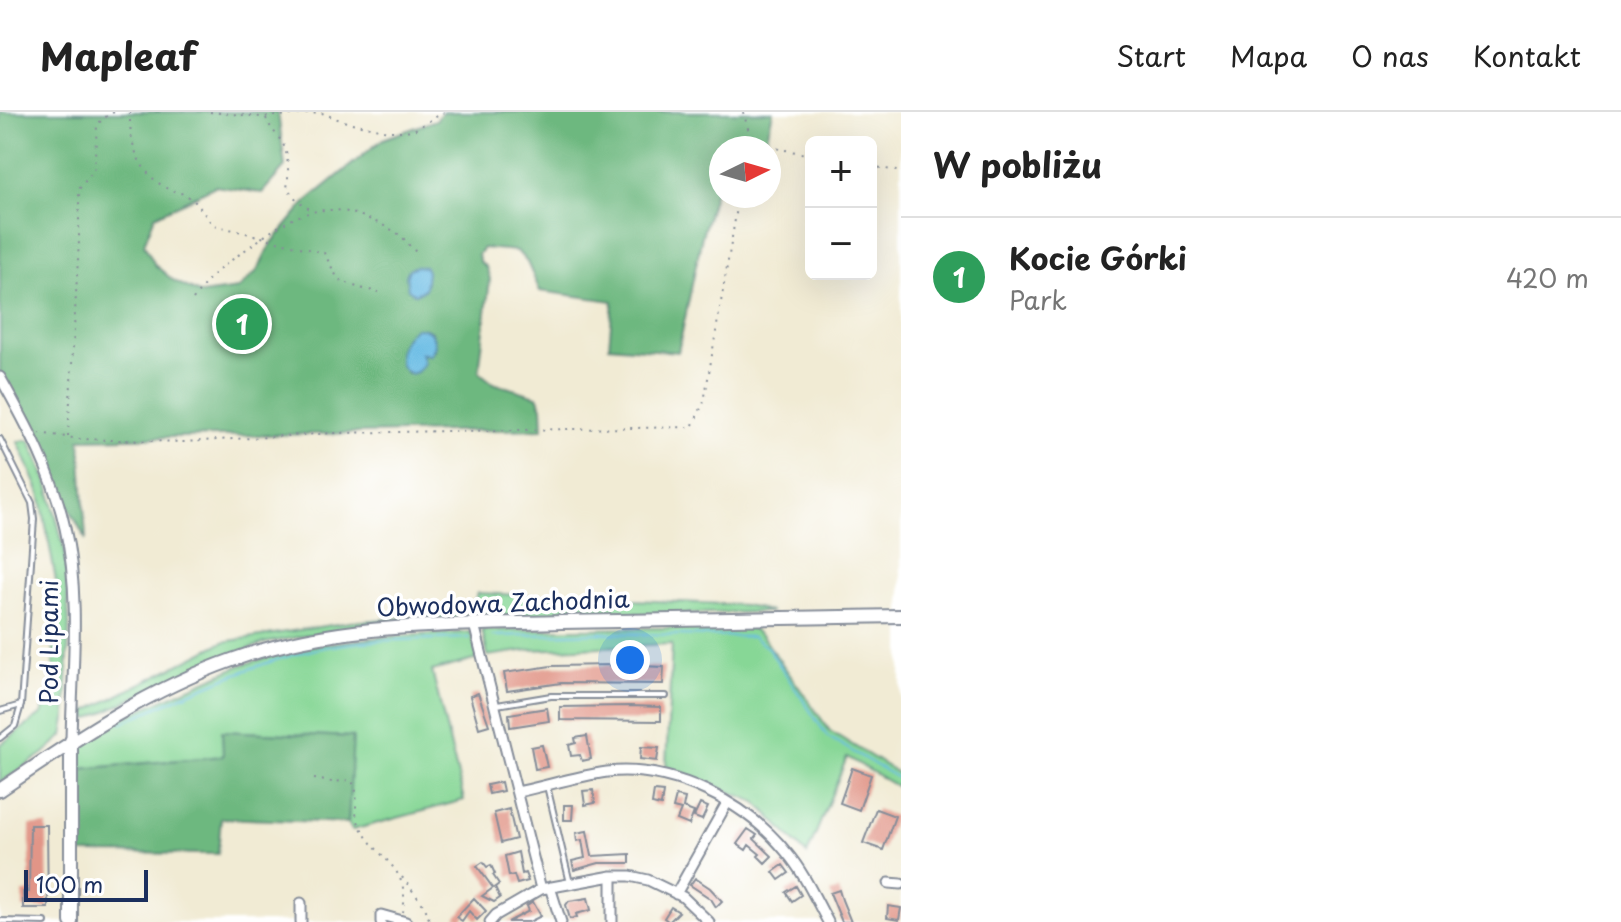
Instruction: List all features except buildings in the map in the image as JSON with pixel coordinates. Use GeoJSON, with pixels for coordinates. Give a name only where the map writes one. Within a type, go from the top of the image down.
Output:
{"type":"FeatureCollection","features":[{"type":"Feature","properties":{"kind":"main road","name":"Obwodowa Zachodnia"},"geometry":{"type":"LineString","coordinates":[[0,790],[71,741],[155,692],[232,660],[288,643],[407,625],[901,616]]}},
{"type":"Feature","properties":{"kind":"main road","name":"Pod Lipami"},"geometry":{"type":"LineString","coordinates":[[71,741],[71,922]]}},
{"type":"Feature","properties":{"kind":"street","name":"Pod Lipami"},"geometry":{"type":"LineString","coordinates":[[0,377],[30,431],[52,482],[65,529],[74,600],[71,741]]}},
{"type":"Feature","properties":{"kind":"street"},"geometry":{"type":"LineString","coordinates":[[474,624],[517,792],[546,888],[561,922]]}},
{"type":"Feature","properties":{"kind":"street"},"geometry":{"type":"LineString","coordinates":[[517,792],[609,772],[676,777],[691,783],[759,825],[787,852],[828,922]]}},
{"type":"Feature","properties":{"kind":"street"},"geometry":{"type":"LineString","coordinates":[[676,894],[727,803]]}},
{"type":"Feature","properties":{"kind":"street"},"geometry":{"type":"LineString","coordinates":[[612,876],[612,922]]}},
{"type":"Feature","properties":{"kind":"street"},"geometry":{"type":"LineString","coordinates":[[490,922],[496,915],[546,888],[612,876],[648,880],[676,894],[709,922]]}},
{"type":"Feature","properties":{"kind":"street"},"geometry":{"type":"LineString","coordinates":[[889,883],[901,884]]}},
{"type":"Feature","properties":{"kind":"street"},"geometry":{"type":"LineString","coordinates":[[301,903],[301,922]]}},
{"type":"Feature","properties":{"kind":"street"},"geometry":{"type":"LineString","coordinates":[[381,919],[404,921]]}},
{"type":"Feature","properties":{"kind":"lane"},"geometry":{"type":"LineString","coordinates":[[0,439],[32,503],[34,519],[21,705],[15,726],[0,738]]}},
{"type":"Feature","properties":{"kind":"lane"},"geometry":{"type":"LineString","coordinates":[[494,705],[551,696],[666,696]]}},
{"type":"Feature","properties":{"kind":"lane"},"geometry":{"type":"LineString","coordinates":[[0,711],[21,705]]}},
{"type":"Feature","properties":{"kind":"lane"},"geometry":{"type":"LineString","coordinates":[[547,786],[570,883]]}},
{"type":"Feature","properties":{"kind":"lane"},"geometry":{"type":"LineString","coordinates":[[0,921],[45,922]]}},
{"type":"Feature","properties":{"kind":"path"},"geometry":{"type":"LineString","coordinates":[[68,437],[79,189],[94,170],[97,126],[114,112]]}},
{"type":"Feature","properties":{"kind":"path"},"geometry":{"type":"LineString","coordinates":[[130,112],[130,141],[150,176],[164,187],[185,194],[214,225],[324,253],[338,279],[379,292]]}},
{"type":"Feature","properties":{"kind":"path"},"geometry":{"type":"LineString","coordinates":[[210,112],[266,117],[322,113],[388,131],[414,130],[444,112]]}},
{"type":"Feature","properties":{"kind":"path"},"geometry":{"type":"LineString","coordinates":[[743,112],[750,136]]}},
{"type":"Feature","properties":{"kind":"path"},"geometry":{"type":"LineString","coordinates":[[266,117],[283,142],[287,188],[313,211]]}},
{"type":"Feature","properties":{"kind":"path"},"geometry":{"type":"LineString","coordinates":[[781,149],[805,154]]}},
{"type":"Feature","properties":{"kind":"path"},"geometry":{"type":"LineString","coordinates":[[877,167],[901,172]]}},
{"type":"Feature","properties":{"kind":"path"},"geometry":{"type":"LineString","coordinates":[[193,300],[210,276],[263,236],[284,222],[326,208],[359,215],[401,236],[419,254]]}},
{"type":"Feature","properties":{"kind":"path"},"geometry":{"type":"LineString","coordinates":[[30,431],[68,437],[184,442],[334,433],[692,427],[704,402],[737,208]]}},
{"type":"Feature","properties":{"kind":"path"},"geometry":{"type":"LineString","coordinates":[[314,779],[332,782],[351,780],[357,790],[358,821],[425,907],[430,922]]}},
{"type":"Feature","properties":{"kind":"path"},"geometry":{"type":"LineString","coordinates":[[402,876],[404,921]]}},
{"type":"Feature","properties":{"kind":"green space"},"geometry":{"type":"Polygon","coordinates":[[[0,112],[278,112],[285,167],[262,193],[215,186],[155,216],[144,244],[155,265],[174,281],[201,294],[238,289],[257,271],[271,244],[306,202],[383,139],[436,120],[442,112],[773,112],[767,136],[709,136],[710,208],[678,352],[609,346],[613,301],[540,291],[527,262],[517,251],[483,248],[478,254],[479,261],[486,267],[490,279],[479,372],[493,383],[537,396],[542,407],[543,429],[80,439],[86,540],[0,376],[0,112]],[[424,328],[402,347],[402,366],[407,373],[417,372],[423,360],[421,353],[430,355],[434,350],[431,332],[424,328]]]}},
{"type":"Feature","properties":{"kind":"green space"},"geometry":{"type":"Polygon","coordinates":[[[30,441],[47,480],[65,552],[69,625],[66,719],[63,736],[43,754],[0,783],[0,745],[42,714],[53,675],[56,581],[40,493],[18,442],[30,441]]]}},
{"type":"Feature","properties":{"kind":"green space"},"geometry":{"type":"Polygon","coordinates":[[[477,593],[745,605],[771,612],[476,617],[376,623],[265,643],[195,669],[89,719],[83,713],[223,642],[350,622],[453,613],[475,617],[477,593]]]}},
{"type":"Feature","properties":{"kind":"green space"},"geometry":{"type":"Polygon","coordinates":[[[750,627],[762,636],[830,731],[901,775],[901,789],[847,757],[807,855],[756,802],[666,766],[672,644],[529,650],[488,656],[482,630],[750,627]]]}},
{"type":"Feature","properties":{"kind":"green space"},"geometry":{"type":"Polygon","coordinates":[[[471,632],[478,659],[432,671],[464,800],[352,830],[348,823],[352,737],[222,731],[224,756],[80,769],[81,748],[117,720],[241,665],[313,645],[471,632]]]}},
{"type":"Feature","properties":{"kind":"green space"},"geometry":{"type":"Polygon","coordinates":[[[222,731],[353,737],[348,823],[221,818],[218,854],[80,853],[80,769],[223,756],[222,731]]]}},
{"type":"Feature","properties":{"kind":"water"},"geometry":{"type":"Polygon","coordinates":[[[425,267],[427,272],[425,289],[415,294],[408,289],[406,276],[409,269],[425,267]]]}},
{"type":"Feature","properties":{"kind":"water"},"geometry":{"type":"Polygon","coordinates":[[[416,328],[430,332],[435,346],[430,355],[421,353],[424,363],[411,374],[399,358],[402,344],[416,328]]]}},
{"type":"Feature","properties":{"kind":"waterway"},"geometry":{"type":"LineString","coordinates":[[492,636],[602,633],[753,637],[768,648],[828,737],[901,780]]}},
{"type":"Feature","properties":{"kind":"waterway"},"geometry":{"type":"LineString","coordinates":[[121,723],[241,672],[316,649],[373,641],[469,638]]}},
{"type":"Feature","properties":{"kind":"place","name":"Kocie Górki"},"geometry":{"type":"Point","coordinates":[242,324]}}]}
